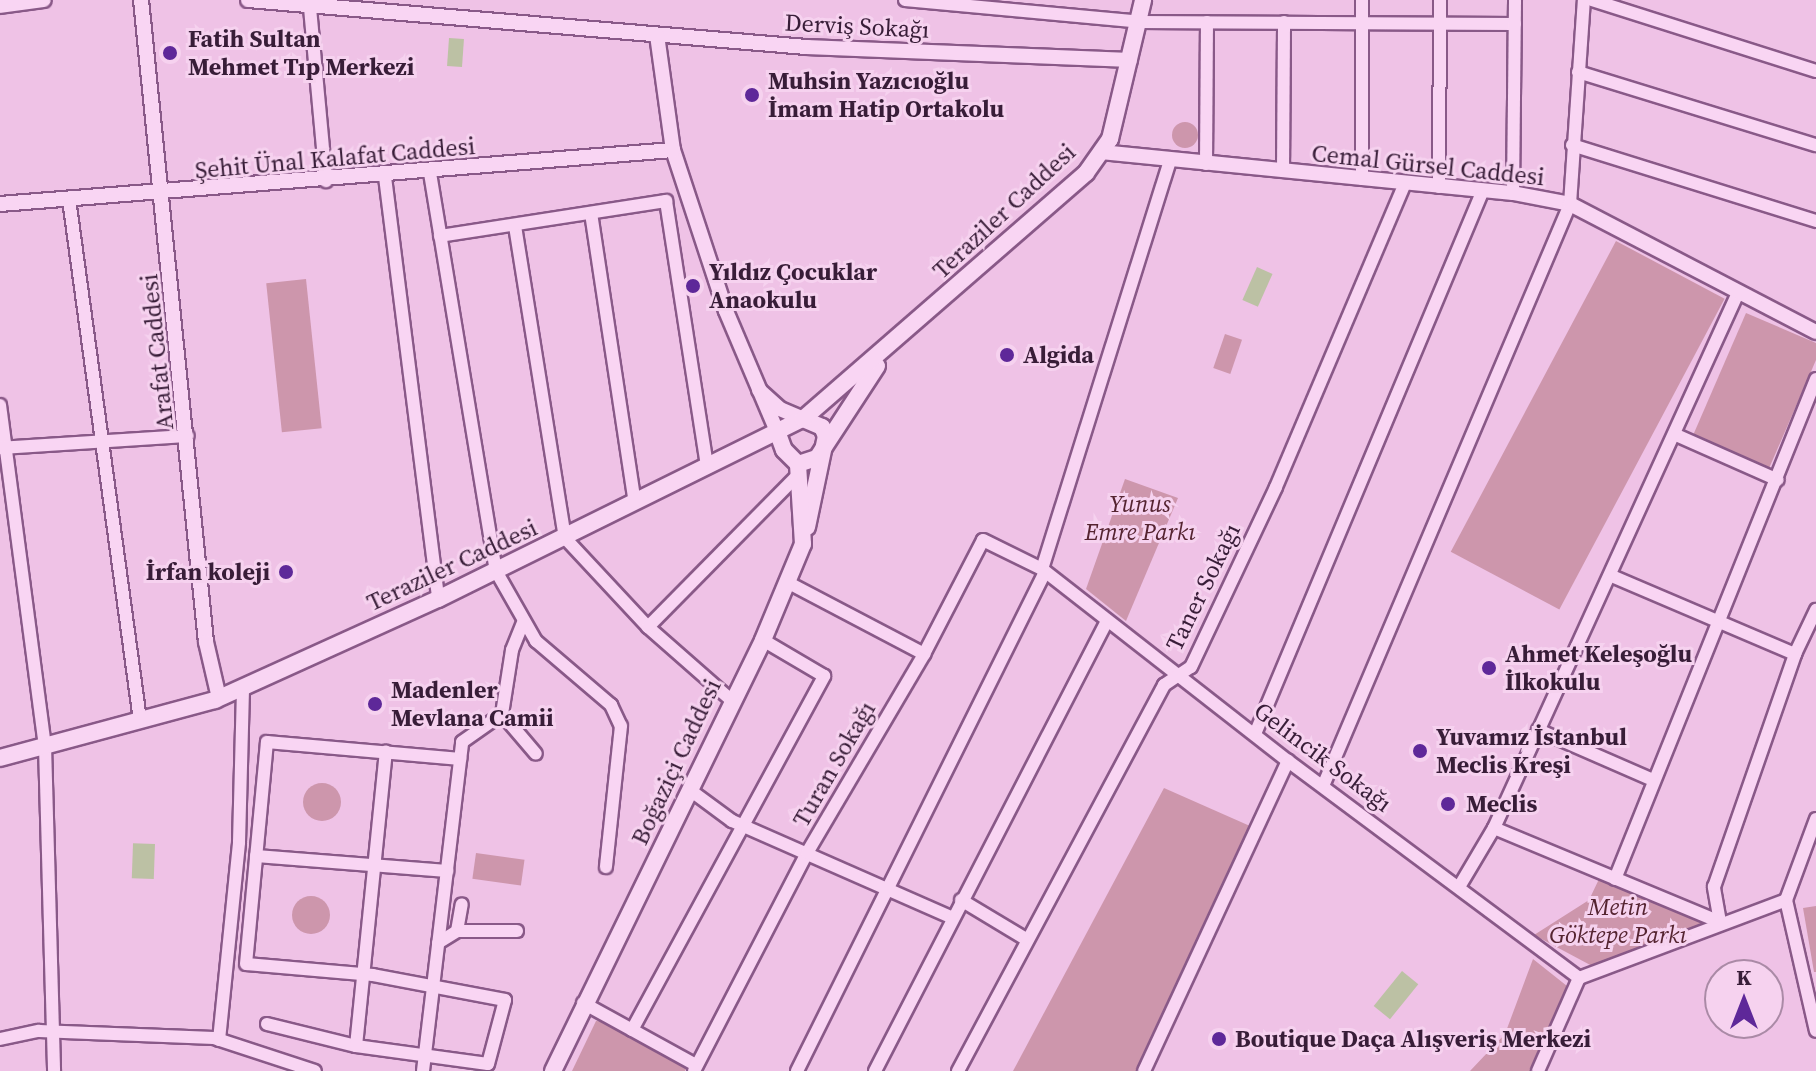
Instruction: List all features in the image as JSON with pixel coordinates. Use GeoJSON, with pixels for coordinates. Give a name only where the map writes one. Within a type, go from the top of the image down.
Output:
{"type":"FeatureCollection","features":[{"type":"Feature","properties":{"kind":"main road","name":"Teraziler Caddesi"},"geometry":{"type":"LineString","coordinates":[[0,758],[219,698],[243,688],[565,538],[803,419],[892,346],[1086,173],[1110,139],[1143,0]]}},
{"type":"Feature","properties":{"kind":"main road","name":"Teraziler Caddesi"},"geometry":{"type":"LineString","coordinates":[[826,447],[857,391],[892,346]]}},
{"type":"Feature","properties":{"kind":"main road"},"geometry":{"type":"LineString","coordinates":[[803,419],[822,427],[826,447],[803,544]]}},
{"type":"Feature","properties":{"kind":"main road"},"geometry":{"type":"LineString","coordinates":[[777,431],[784,450],[799,469],[817,458],[826,447]]}},
{"type":"Feature","properties":{"kind":"main road","name":"Boğaziçi Caddesi"},"geometry":{"type":"LineString","coordinates":[[553,1071],[583,1003],[763,640],[803,544],[799,469]]}},
{"type":"Feature","properties":{"kind":"street"},"geometry":{"type":"LineString","coordinates":[[9,3],[44,0]]}},
{"type":"Feature","properties":{"kind":"street","name":"Arafat Caddesi"},"geometry":{"type":"LineString","coordinates":[[141,0],[188,436],[206,642],[219,698]]}},
{"type":"Feature","properties":{"kind":"street","name":"Derviş Sokağı"},"geometry":{"type":"LineString","coordinates":[[248,0],[310,8],[807,47],[1130,60]]}},
{"type":"Feature","properties":{"kind":"street"},"geometry":{"type":"LineString","coordinates":[[905,0],[1140,22],[1515,24]]}},
{"type":"Feature","properties":{"kind":"street"},"geometry":{"type":"LineString","coordinates":[[1362,0],[1362,179]]}},
{"type":"Feature","properties":{"kind":"street"},"geometry":{"type":"LineString","coordinates":[[1439,187],[1440,0]]}},
{"type":"Feature","properties":{"kind":"street"},"geometry":{"type":"LineString","coordinates":[[1513,193],[1515,0]]}},
{"type":"Feature","properties":{"kind":"street"},"geometry":{"type":"LineString","coordinates":[[1323,786],[1570,204],[1584,0]]}},
{"type":"Feature","properties":{"kind":"street"},"geometry":{"type":"LineString","coordinates":[[1592,0],[1816,71]]}},
{"type":"Feature","properties":{"kind":"street"},"geometry":{"type":"LineString","coordinates":[[310,8],[326,181]]}},
{"type":"Feature","properties":{"kind":"street"},"geometry":{"type":"LineString","coordinates":[[1206,164],[1207,22]]}},
{"type":"Feature","properties":{"kind":"street"},"geometry":{"type":"LineString","coordinates":[[1283,171],[1284,22]]}},
{"type":"Feature","properties":{"kind":"street"},"geometry":{"type":"LineString","coordinates":[[657,35],[673,150],[756,387],[777,431]]}},
{"type":"Feature","properties":{"kind":"street"},"geometry":{"type":"LineString","coordinates":[[1578,72],[1816,145]]}},
{"type":"Feature","properties":{"kind":"street"},"geometry":{"type":"LineString","coordinates":[[1572,145],[1816,221]]}},
{"type":"Feature","properties":{"kind":"street","name":"Şehit Ünal Kalafat Caddesi"},"geometry":{"type":"LineString","coordinates":[[0,204],[162,195],[673,150]]}},
{"type":"Feature","properties":{"kind":"street","name":"Cemal Gürsel Caddesi"},"geometry":{"type":"LineString","coordinates":[[1101,152],[1404,185],[1513,193],[1570,204],[1737,295],[1816,332]]}},
{"type":"Feature","properties":{"kind":"street"},"geometry":{"type":"LineString","coordinates":[[797,1071],[1044,570],[1170,161]]}},
{"type":"Feature","properties":{"kind":"street"},"geometry":{"type":"LineString","coordinates":[[430,173],[496,571],[536,641],[611,705],[621,726],[606,867]]}},
{"type":"Feature","properties":{"kind":"street"},"geometry":{"type":"LineString","coordinates":[[385,177],[438,599]]}},
{"type":"Feature","properties":{"kind":"street","name":"Taner Sokağı"},"geometry":{"type":"LineString","coordinates":[[958,1071],[1164,685],[1176,673],[1191,667],[1404,185]]}},
{"type":"Feature","properties":{"kind":"street"},"geometry":{"type":"LineString","coordinates":[[1255,734],[1483,190]]}},
{"type":"Feature","properties":{"kind":"street"},"geometry":{"type":"LineString","coordinates":[[69,199],[98,443],[140,720]]}},
{"type":"Feature","properties":{"kind":"street"},"geometry":{"type":"LineString","coordinates":[[440,236],[666,201],[707,466]]}},
{"type":"Feature","properties":{"kind":"street"},"geometry":{"type":"LineString","coordinates":[[591,213],[635,503]]}},
{"type":"Feature","properties":{"kind":"street"},"geometry":{"type":"LineString","coordinates":[[515,226],[565,538],[648,627],[731,700]]}},
{"type":"Feature","properties":{"kind":"street"},"geometry":{"type":"LineString","coordinates":[[1459,887],[1494,828],[1612,576],[1737,295]]}},
{"type":"Feature","properties":{"kind":"street"},"geometry":{"type":"LineString","coordinates":[[1615,879],[1778,480],[1816,379]]}},
{"type":"Feature","properties":{"kind":"street"},"geometry":{"type":"LineString","coordinates":[[756,387],[780,409],[803,419]]}},
{"type":"Feature","properties":{"kind":"street"},"geometry":{"type":"LineString","coordinates":[[0,405],[3,448],[45,746],[50,1031],[54,1071]]}},
{"type":"Feature","properties":{"kind":"street"},"geometry":{"type":"LineString","coordinates":[[1676,435],[1778,480]]}},
{"type":"Feature","properties":{"kind":"street"},"geometry":{"type":"LineString","coordinates":[[3,448],[188,436]]}},
{"type":"Feature","properties":{"kind":"street"},"geometry":{"type":"LineString","coordinates":[[648,627],[799,469]]}},
{"type":"Feature","properties":{"kind":"street","name":"Turan Sokağı"},"geometry":{"type":"LineString","coordinates":[[695,1068],[807,853],[924,654],[983,540],[1044,570]]}},
{"type":"Feature","properties":{"kind":"street","name":"Gelincik Sokağı"},"geometry":{"type":"LineString","coordinates":[[1044,570],[1288,761],[1579,978]]}},
{"type":"Feature","properties":{"kind":"street"},"geometry":{"type":"LineString","coordinates":[[1612,576],[1795,654]]}},
{"type":"Feature","properties":{"kind":"street"},"geometry":{"type":"LineString","coordinates":[[787,582],[924,654]]}},
{"type":"Feature","properties":{"kind":"street"},"geometry":{"type":"LineString","coordinates":[[1720,922],[1714,887],[1795,654],[1816,610]]}},
{"type":"Feature","properties":{"kind":"street"},"geometry":{"type":"LineString","coordinates":[[875,1071],[951,917],[1107,621]]}},
{"type":"Feature","properties":{"kind":"street"},"geometry":{"type":"LineString","coordinates":[[423,1071],[462,742],[502,714],[512,650],[523,623]]}},
{"type":"Feature","properties":{"kind":"street"},"geometry":{"type":"LineString","coordinates":[[632,1030],[824,676],[763,640]]}},
{"type":"Feature","properties":{"kind":"street"},"geometry":{"type":"LineString","coordinates":[[219,1040],[239,842],[243,688]]}},
{"type":"Feature","properties":{"kind":"street"},"geometry":{"type":"LineString","coordinates":[[502,714],[536,754]]}},
{"type":"Feature","properties":{"kind":"street"},"geometry":{"type":"LineString","coordinates":[[1538,730],[1653,780]]}},
{"type":"Feature","properties":{"kind":"street"},"geometry":{"type":"LineString","coordinates":[[267,1024],[356,1046],[488,1064],[505,1000],[363,974],[246,964],[267,742],[460,759]]}},
{"type":"Feature","properties":{"kind":"street"},"geometry":{"type":"LineString","coordinates":[[356,1046],[386,752]]}},
{"type":"Feature","properties":{"kind":"street"},"geometry":{"type":"LineString","coordinates":[[1144,1071],[1288,761]]}},
{"type":"Feature","properties":{"kind":"street"},"geometry":{"type":"LineString","coordinates":[[690,790],[743,826],[951,917]]}},
{"type":"Feature","properties":{"kind":"street"},"geometry":{"type":"LineString","coordinates":[[1816,819],[1786,900],[1816,1031]]}},
{"type":"Feature","properties":{"kind":"street"},"geometry":{"type":"LineString","coordinates":[[1494,828],[1720,922]]}},
{"type":"Feature","properties":{"kind":"street"},"geometry":{"type":"LineString","coordinates":[[256,856],[447,871]]}},
{"type":"Feature","properties":{"kind":"street"},"geometry":{"type":"LineString","coordinates":[[961,900],[1026,939]]}},
{"type":"Feature","properties":{"kind":"street"},"geometry":{"type":"LineString","coordinates":[[1538,1071],[1579,978],[1720,922],[1786,900]]}},
{"type":"Feature","properties":{"kind":"street"},"geometry":{"type":"LineString","coordinates":[[457,931],[462,904]]}},
{"type":"Feature","properties":{"kind":"street"},"geometry":{"type":"LineString","coordinates":[[438,943],[457,931],[517,931]]}},
{"type":"Feature","properties":{"kind":"street"},"geometry":{"type":"LineString","coordinates":[[583,1003],[695,1068]]}},
{"type":"Feature","properties":{"kind":"street"},"geometry":{"type":"LineString","coordinates":[[0,1039],[50,1031],[219,1040],[315,1071]]}},
{"type":"Feature","properties":{"kind":"green space"},"geometry":{"type":"Polygon","coordinates":[[[1185,122],[1194,126],[1198,135],[1194,144],[1185,148],[1176,144],[1172,135],[1176,126],[1185,122]]]}},
{"type":"Feature","properties":{"kind":"green space"},"geometry":{"type":"Polygon","coordinates":[[[1616,241],[1725,299],[1559,610],[1451,552],[1616,241]]]}},
{"type":"Feature","properties":{"kind":"green space"},"geometry":{"type":"Polygon","coordinates":[[[306,279],[322,428],[282,432],[266,283],[306,279]]]}},
{"type":"Feature","properties":{"kind":"green space"},"geometry":{"type":"Polygon","coordinates":[[[1746,313],[1816,343],[1816,360],[1767,473],[1691,440],[1746,313]]]}},
{"type":"Feature","properties":{"kind":"green space"},"geometry":{"type":"Polygon","coordinates":[[[1225,334],[1242,340],[1230,374],[1213,368],[1225,334]]]}},
{"type":"Feature","properties":{"kind":"green space","name":"Yunus Emre Parkı"},"geometry":{"type":"Polygon","coordinates":[[[1125,479],[1178,498],[1126,621],[1086,589],[1125,479]]]}},
{"type":"Feature","properties":{"kind":"green space"},"geometry":{"type":"Polygon","coordinates":[[[322,783],[336,788],[341,802],[336,816],[322,821],[308,816],[303,802],[308,788],[322,783]]]}},
{"type":"Feature","properties":{"kind":"green space"},"geometry":{"type":"Polygon","coordinates":[[[1164,788],[1250,826],[1137,1071],[1013,1071],[1164,788]]]}},
{"type":"Feature","properties":{"kind":"green space"},"geometry":{"type":"Polygon","coordinates":[[[476,853],[525,860],[521,886],[472,879],[476,853]]]}},
{"type":"Feature","properties":{"kind":"green space","name":"Metin Göktepe Parkı"},"geometry":{"type":"Polygon","coordinates":[[[1600,877],[1710,921],[1594,967],[1534,935],[1589,900],[1600,877]]]}},
{"type":"Feature","properties":{"kind":"green space"},"geometry":{"type":"Polygon","coordinates":[[[311,896],[325,901],[330,915],[325,929],[311,934],[297,929],[292,915],[297,901],[311,896]]]}},
{"type":"Feature","properties":{"kind":"green space"},"geometry":{"type":"Polygon","coordinates":[[[1816,906],[1816,972],[1814,972],[1803,908],[1816,906]]]}},
{"type":"Feature","properties":{"kind":"green space"},"geometry":{"type":"Polygon","coordinates":[[[1533,959],[1567,986],[1530,1071],[1470,1071],[1505,1034],[1533,959]]]}},
{"type":"Feature","properties":{"kind":"green space"},"geometry":{"type":"Polygon","coordinates":[[[596,1021],[609,1022],[688,1065],[685,1071],[572,1071],[596,1021]]]}},
{"type":"Feature","properties":{"kind":"shaded area"},"geometry":{"type":"Polygon","coordinates":[[[449,38],[464,39],[462,67],[447,66],[449,38]]]}},
{"type":"Feature","properties":{"kind":"shaded area"},"geometry":{"type":"Polygon","coordinates":[[[1257,267],[1273,274],[1258,307],[1242,300],[1257,267]]]}},
{"type":"Feature","properties":{"kind":"shaded area"},"geometry":{"type":"Polygon","coordinates":[[[133,843],[155,844],[154,879],[132,878],[133,843]]]}},
{"type":"Feature","properties":{"kind":"shaded area"},"geometry":{"type":"Polygon","coordinates":[[[1402,971],[1418,984],[1390,1019],[1374,1006],[1402,971]]]}},
{"type":"Feature","properties":{"kind":"place","name":"Fatih Sultan Mehmet Tıp Merkezi"},"geometry":{"type":"Point","coordinates":[170,53]}},
{"type":"Feature","properties":{"kind":"place","name":"Muhsin Yazıcıoğlu İmam Hatip Ortakolu"},"geometry":{"type":"Point","coordinates":[752,95]}},
{"type":"Feature","properties":{"kind":"place","name":"Yıldız Çocuklar Anaokulu"},"geometry":{"type":"Point","coordinates":[693,286]}},
{"type":"Feature","properties":{"kind":"place","name":"Algida"},"geometry":{"type":"Point","coordinates":[1007,355]}},
{"type":"Feature","properties":{"kind":"place","name":"İrfan koleji"},"geometry":{"type":"Point","coordinates":[286,572]}},
{"type":"Feature","properties":{"kind":"place","name":"Ahmet Keleşoğlu İlkokulu"},"geometry":{"type":"Point","coordinates":[1489,668]}},
{"type":"Feature","properties":{"kind":"place","name":"Madenler Mevlana Camii"},"geometry":{"type":"Point","coordinates":[375,704]}},
{"type":"Feature","properties":{"kind":"place","name":"Yuvamız İstanbul Meclis Kreşi"},"geometry":{"type":"Point","coordinates":[1420,751]}},
{"type":"Feature","properties":{"kind":"place","name":"Meclis"},"geometry":{"type":"Point","coordinates":[1448,804]}},
{"type":"Feature","properties":{"kind":"place","name":"Boutique Daça Alışveriş Merkezi"},"geometry":{"type":"Point","coordinates":[1219,1039]}}]}
